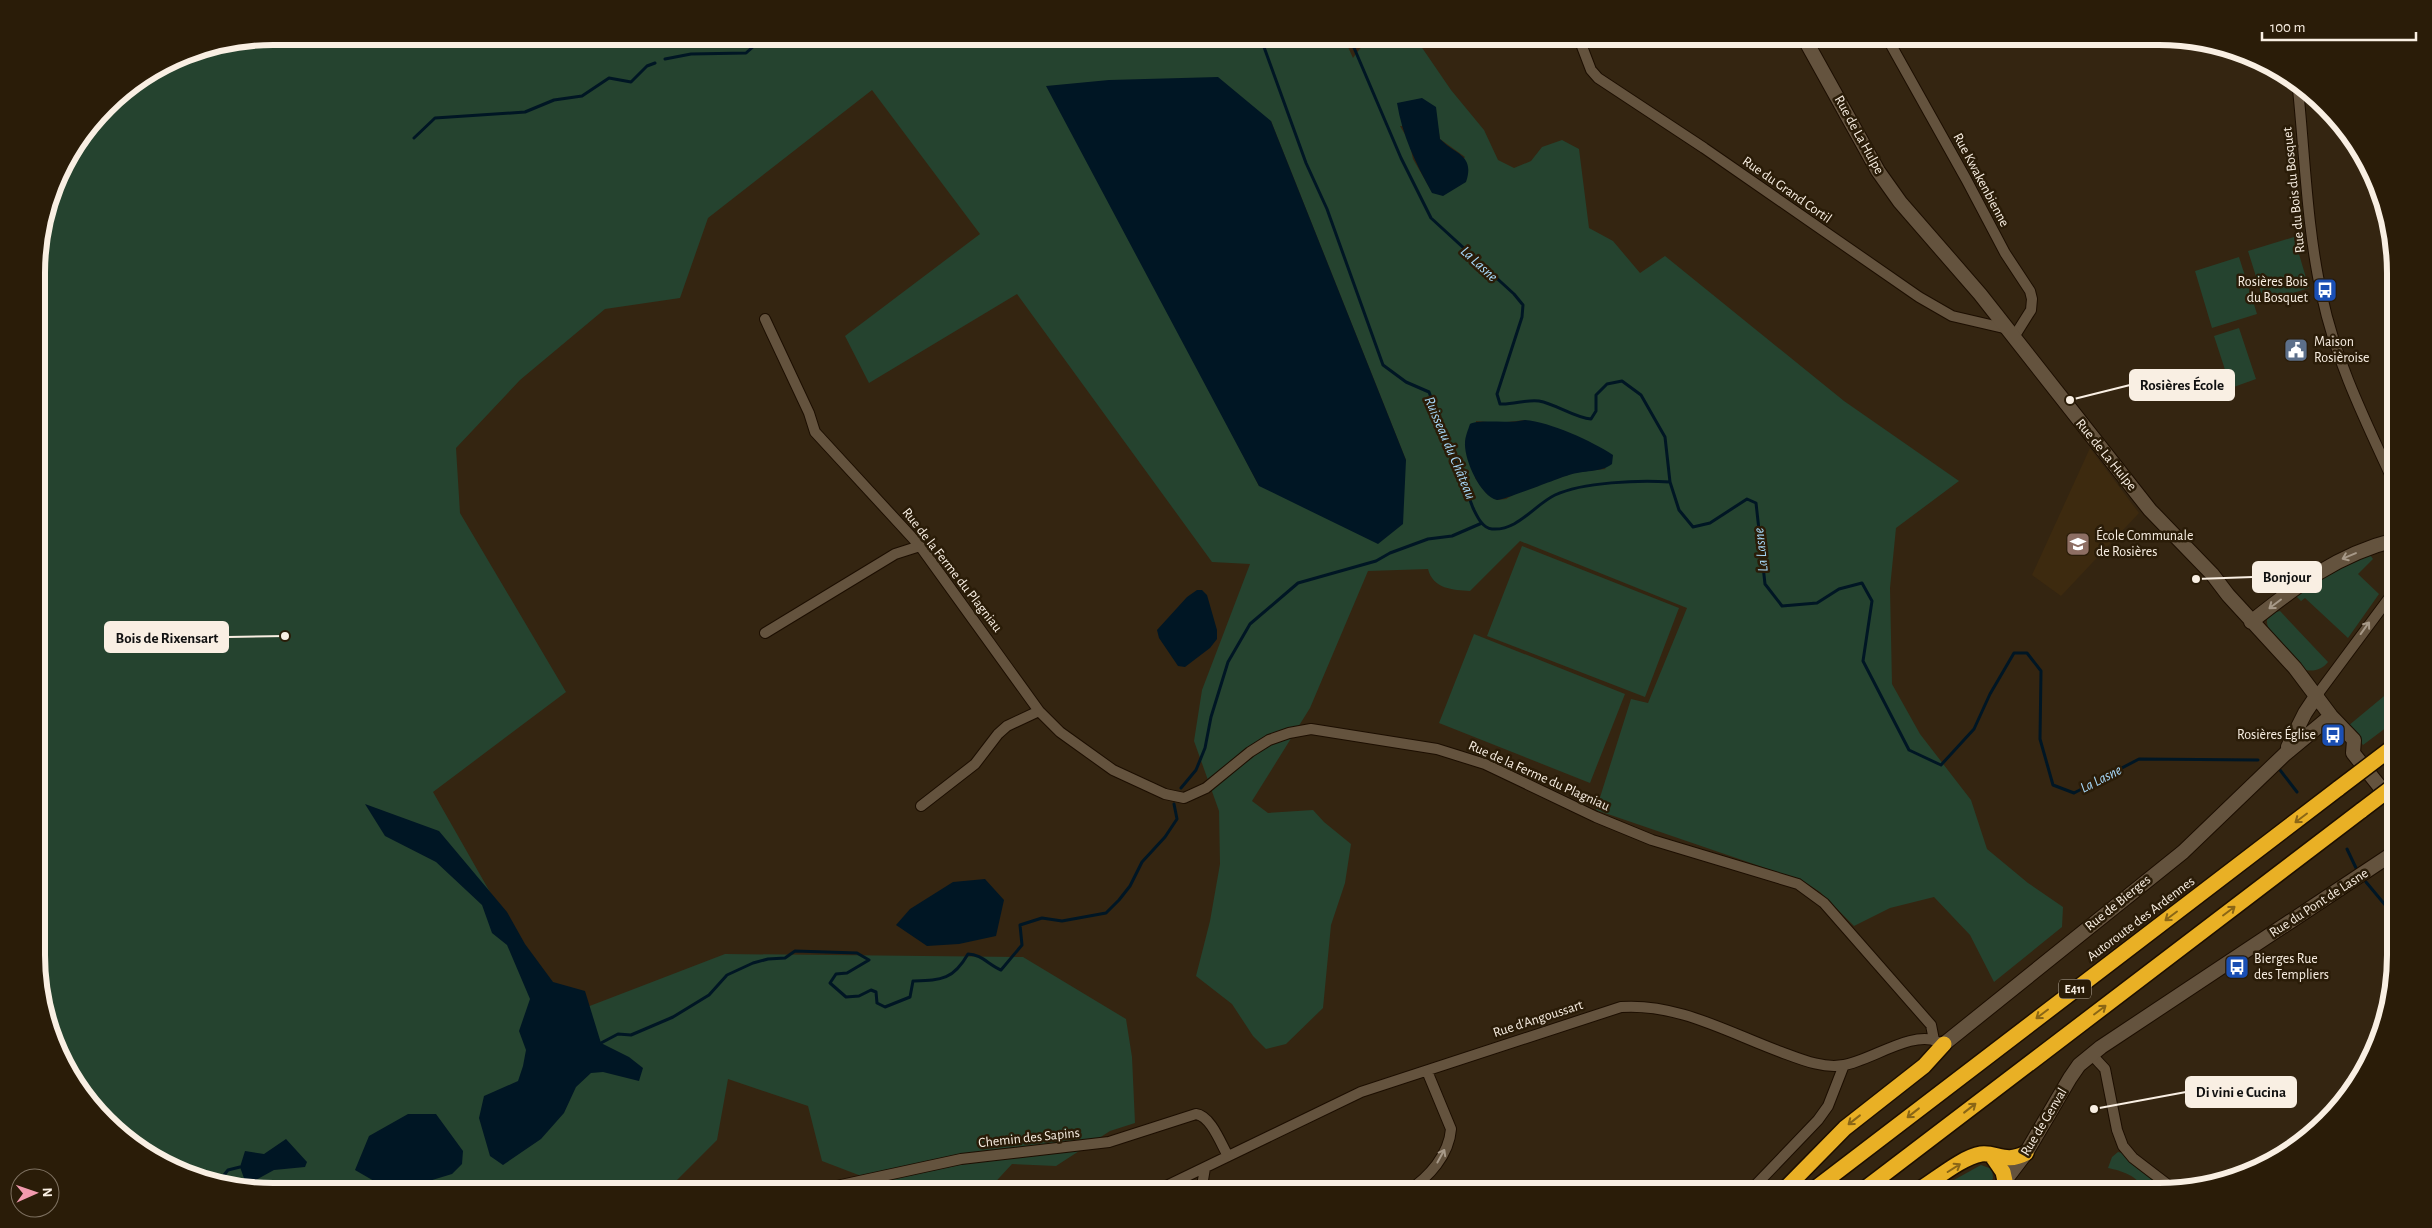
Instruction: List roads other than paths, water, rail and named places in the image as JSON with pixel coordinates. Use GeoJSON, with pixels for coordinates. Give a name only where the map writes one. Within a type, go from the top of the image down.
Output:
{"type":"FeatureCollection","features":[{"type":"Feature","properties":{"kind":"highway","name":"Autoroute des Ardennes"},"geometry":{"type":"LineString","coordinates":[[1822,1183],[2387,751]]}},
{"type":"Feature","properties":{"kind":"highway","name":"E411"},"geometry":{"type":"LineString","coordinates":[[1872,1183],[2387,791]]}},
{"type":"Feature","properties":{"kind":"highway"},"geometry":{"type":"LineString","coordinates":[[1791,1183],[1844,1128],[1924,1066],[1939,1042]]}},
{"type":"Feature","properties":{"kind":"highway"},"geometry":{"type":"LineString","coordinates":[[1930,1183],[1971,1157],[1984,1154],[2008,1158],[2026,1153]]}},
{"type":"Feature","properties":{"kind":"highway"},"geometry":{"type":"LineString","coordinates":[[1992,1156],[2004,1172],[2002,1183]]}},
{"type":"Feature","properties":{"kind":"street","name":"Rue du Grand Cortil"},"geometry":{"type":"LineString","coordinates":[[1581,45],[1591,70],[1598,78],[1712,154],[1894,281],[1952,316],[2011,333]]}},
{"type":"Feature","properties":{"kind":"street","name":"Rue de La Hulpe"},"geometry":{"type":"LineString","coordinates":[[1808,45],[1885,182],[2011,333],[2150,510],[2191,551],[2252,622],[2295,668],[2331,716],[2354,740],[2353,753],[2387,796]]}},
{"type":"Feature","properties":{"kind":"street","name":"Rue Kwakenbienne"},"geometry":{"type":"LineString","coordinates":[[1891,45],[1966,178],[2005,253],[2030,290],[2031,310],[2011,333]]}},
{"type":"Feature","properties":{"kind":"street","name":"Rue du Bois du Bosquet"},"geometry":{"type":"LineString","coordinates":[[2298,92],[2315,263],[2323,304],[2340,363],[2387,467]]}},
{"type":"Feature","properties":{"kind":"street","name":"Rue de la Ferme du Plagniau"},"geometry":{"type":"LineString","coordinates":[[765,319],[809,414],[813,430],[920,546],[1039,711],[1060,732],[1113,770],[1165,794],[1184,798],[1206,788],[1250,752],[1269,740],[1289,732],[1311,729],[1437,749],[1485,764],[1596,817],[1652,840],[1798,884],[1824,902],[1932,1025],[1939,1042]]}},
{"type":"Feature","properties":{"kind":"street"},"geometry":{"type":"LineString","coordinates":[[2252,622],[2332,564],[2373,546],[2387,542]]}},
{"type":"Feature","properties":{"kind":"street"},"geometry":{"type":"LineString","coordinates":[[765,634],[895,554],[920,546]]}},
{"type":"Feature","properties":{"kind":"street"},"geometry":{"type":"LineString","coordinates":[[2317,695],[2387,601]]}},
{"type":"Feature","properties":{"kind":"street","name":"Rue de Bierges"},"geometry":{"type":"LineString","coordinates":[[2285,754],[2305,713],[2317,695]]}},
{"type":"Feature","properties":{"kind":"street"},"geometry":{"type":"LineString","coordinates":[[921,806],[975,764],[998,734],[1007,726],[1039,711]]}},
{"type":"Feature","properties":{"kind":"street","name":"Rue de Bierges"},"geometry":{"type":"LineString","coordinates":[[1939,1042],[2183,852],[2285,754],[2331,716]]}},
{"type":"Feature","properties":{"kind":"street"},"geometry":{"type":"LineString","coordinates":[[2354,740],[2387,782]]}},
{"type":"Feature","properties":{"kind":"street","name":"Rue du Pont de Lasne"},"geometry":{"type":"LineString","coordinates":[[2092,1054],[2331,893],[2387,858]]}},
{"type":"Feature","properties":{"kind":"street","name":"Rue d'Angoussart"},"geometry":{"type":"LineString","coordinates":[[1173,1183],[1361,1092],[1609,1010],[1643,1006],[1680,1013],[1806,1061],[1844,1065],[1899,1044],[1918,1040],[1939,1042]]}},
{"type":"Feature","properties":{"kind":"street"},"geometry":{"type":"LineString","coordinates":[[2092,1054],[2105,1069],[2117,1130],[2123,1146],[2133,1158],[2166,1183]]}},
{"type":"Feature","properties":{"kind":"street","name":"Rue de Genval"},"geometry":{"type":"LineString","coordinates":[[2003,1183],[2026,1153],[2070,1078],[2092,1054]]}},
{"type":"Feature","properties":{"kind":"street"},"geometry":{"type":"LineString","coordinates":[[1758,1183],[1818,1120],[1828,1106],[1844,1065]]}},
{"type":"Feature","properties":{"kind":"street"},"geometry":{"type":"LineString","coordinates":[[1417,1183],[1439,1162],[1451,1129],[1426,1071]]}},
{"type":"Feature","properties":{"kind":"street","name":"Chemin des Sapins"},"geometry":{"type":"LineString","coordinates":[[850,1183],[961,1159],[1109,1142],[1196,1114],[1203,1117],[1209,1123],[1228,1156]]}},
{"type":"Feature","properties":{"kind":"street"},"geometry":{"type":"LineString","coordinates":[[1202,1183],[1205,1168]]}},
{"type":"Feature","properties":{"kind":"water"},"geometry":{"type":"Polygon","coordinates":[[[1218,77],[1271,121],[1406,460],[1403,524],[1378,544],[1259,486],[1046,86],[1109,80],[1218,77]]]}},
{"type":"Feature","properties":{"kind":"water"},"geometry":{"type":"Polygon","coordinates":[[[1422,98],[1436,107],[1440,139],[1462,156],[1468,166],[1466,182],[1443,196],[1432,193],[1426,182],[1410,149],[1399,115],[1397,103],[1422,98]]]}},
{"type":"Feature","properties":{"kind":"water"},"geometry":{"type":"Polygon","coordinates":[[[1525,420],[1558,428],[1594,444],[1613,455],[1612,464],[1603,469],[1574,473],[1501,499],[1497,500],[1491,497],[1485,492],[1474,476],[1467,458],[1465,441],[1470,424],[1525,420]]]}},
{"type":"Feature","properties":{"kind":"water"},"geometry":{"type":"Polygon","coordinates":[[[1197,590],[1202,590],[1207,595],[1217,630],[1217,639],[1210,648],[1185,667],[1178,666],[1159,638],[1157,630],[1187,597],[1197,590]]]}},
{"type":"Feature","properties":{"kind":"water"},"geometry":{"type":"Polygon","coordinates":[[[365,804],[439,831],[507,912],[525,944],[553,982],[585,991],[601,1043],[629,1057],[643,1068],[639,1081],[603,1072],[591,1073],[576,1087],[564,1113],[541,1139],[503,1165],[490,1156],[479,1118],[484,1096],[518,1081],[526,1050],[519,1031],[530,999],[507,945],[492,933],[482,905],[436,862],[385,836],[365,804]]]}},
{"type":"Feature","properties":{"kind":"water"},"geometry":{"type":"Polygon","coordinates":[[[985,879],[1004,900],[996,936],[959,944],[927,946],[896,925],[910,909],[953,882],[985,879]]]}},
{"type":"Feature","properties":{"kind":"water"},"geometry":{"type":"Polygon","coordinates":[[[408,1114],[436,1114],[463,1151],[462,1164],[452,1174],[422,1183],[377,1183],[355,1170],[369,1136],[408,1114]]]}},
{"type":"Feature","properties":{"kind":"water"},"geometry":{"type":"Polygon","coordinates":[[[286,1139],[307,1162],[305,1167],[274,1170],[254,1181],[245,1181],[240,1167],[245,1151],[264,1154],[286,1139]]]}},
{"type":"Feature","properties":{"kind":"waterway"},"geometry":{"type":"LineString","coordinates":[[665,59],[691,54],[746,53],[755,45]]}},
{"type":"Feature","properties":{"kind":"waterway"},"geometry":{"type":"LineString","coordinates":[[926,45],[933,45]]}},
{"type":"Feature","properties":{"kind":"waterway","name":"Ruisseau du Château"},"geometry":{"type":"LineString","coordinates":[[1263,45],[1306,163],[1327,209],[1383,365],[1406,382],[1429,392],[1473,508],[1483,524],[1492,529],[1510,526],[1547,499],[1580,487],[1643,481],[1670,482]]}},
{"type":"Feature","properties":{"kind":"waterway","name":"La Lasne"},"geometry":{"type":"LineString","coordinates":[[1353,45],[1401,158],[1431,218],[1514,294],[1523,305],[1522,317],[1497,394],[1500,404],[1539,401],[1591,419],[1596,411],[1596,395],[1607,384],[1622,381],[1641,395],[1665,437],[1670,482],[1679,510],[1693,527],[1710,523],[1747,499],[1756,503],[1765,584],[1782,606],[1817,603],[1839,589],[1862,583],[1872,601],[1863,661],[1909,750],[1941,765],[1974,729],[1990,694],[2014,653],[2027,653],[2041,671],[2040,739],[2053,785],[2074,793],[2139,759],[2258,760]]}},
{"type":"Feature","properties":{"kind":"waterway"},"geometry":{"type":"LineString","coordinates":[[414,138],[435,118],[525,112],[554,100],[582,96],[609,78],[631,82],[647,66],[655,63]]}},
{"type":"Feature","properties":{"kind":"waterway"},"geometry":{"type":"LineString","coordinates":[[1181,788],[1196,770],[1205,748],[1211,717],[1228,662],[1250,624],[1298,583],[1376,561],[1390,553],[1428,539],[1452,536],[1482,523]]}},
{"type":"Feature","properties":{"kind":"waterway","name":"La Lasne"},"geometry":{"type":"LineString","coordinates":[[2280,770],[2297,792]]}},
{"type":"Feature","properties":{"kind":"waterway"},"geometry":{"type":"LineString","coordinates":[[601,1043],[618,1034],[631,1035],[673,1017],[709,995],[727,975],[753,963],[768,959],[785,958],[795,951],[857,953],[869,960],[847,973],[836,974],[830,983],[846,997],[859,996],[871,990],[876,992],[877,1003],[885,1007],[910,997],[913,981],[939,979],[952,974],[963,963],[968,954],[973,954],[1001,970],[1022,945],[1020,925],[1042,918],[1062,921],[1106,913],[1130,886],[1142,862],[1165,837],[1177,819],[1174,804]]}},
{"type":"Feature","properties":{"kind":"waterway","name":"La Lasne"},"geometry":{"type":"LineString","coordinates":[[2347,849],[2356,868]]}},
{"type":"Feature","properties":{"kind":"waterway","name":"La Lasne"},"geometry":{"type":"LineString","coordinates":[[2366,882],[2387,907]]}},
{"type":"Feature","properties":{"kind":"waterway"},"geometry":{"type":"LineString","coordinates":[[222,1177],[228,1170],[240,1167]]}},
{"type":"Feature","properties":{"kind":"place","name":"Rosières Bois du Bosquet"},"geometry":{"type":"Point","coordinates":[2325,290]}},
{"type":"Feature","properties":{"kind":"place","name":"Maison Rosièroise"},"geometry":{"type":"Point","coordinates":[2296,350]}},
{"type":"Feature","properties":{"kind":"place","name":"Rosières École"},"geometry":{"type":"Point","coordinates":[2070,400]}},
{"type":"Feature","properties":{"kind":"place","name":"École Communale de Rosières"},"geometry":{"type":"Point","coordinates":[2078,544]}},
{"type":"Feature","properties":{"kind":"place","name":"Bonjour"},"geometry":{"type":"Point","coordinates":[2196,579]}},
{"type":"Feature","properties":{"kind":"place","name":"Bois de Rixensart"},"geometry":{"type":"Point","coordinates":[285,636]}},
{"type":"Feature","properties":{"kind":"place","name":"Rosières Église"},"geometry":{"type":"Point","coordinates":[2333,735]}},
{"type":"Feature","properties":{"kind":"place","name":"Bierges Rue des Templiers"},"geometry":{"type":"Point","coordinates":[2237,967]}},
{"type":"Feature","properties":{"kind":"place","name":"Di vini e Cucina"},"geometry":{"type":"Point","coordinates":[2094,1109]}}]}
